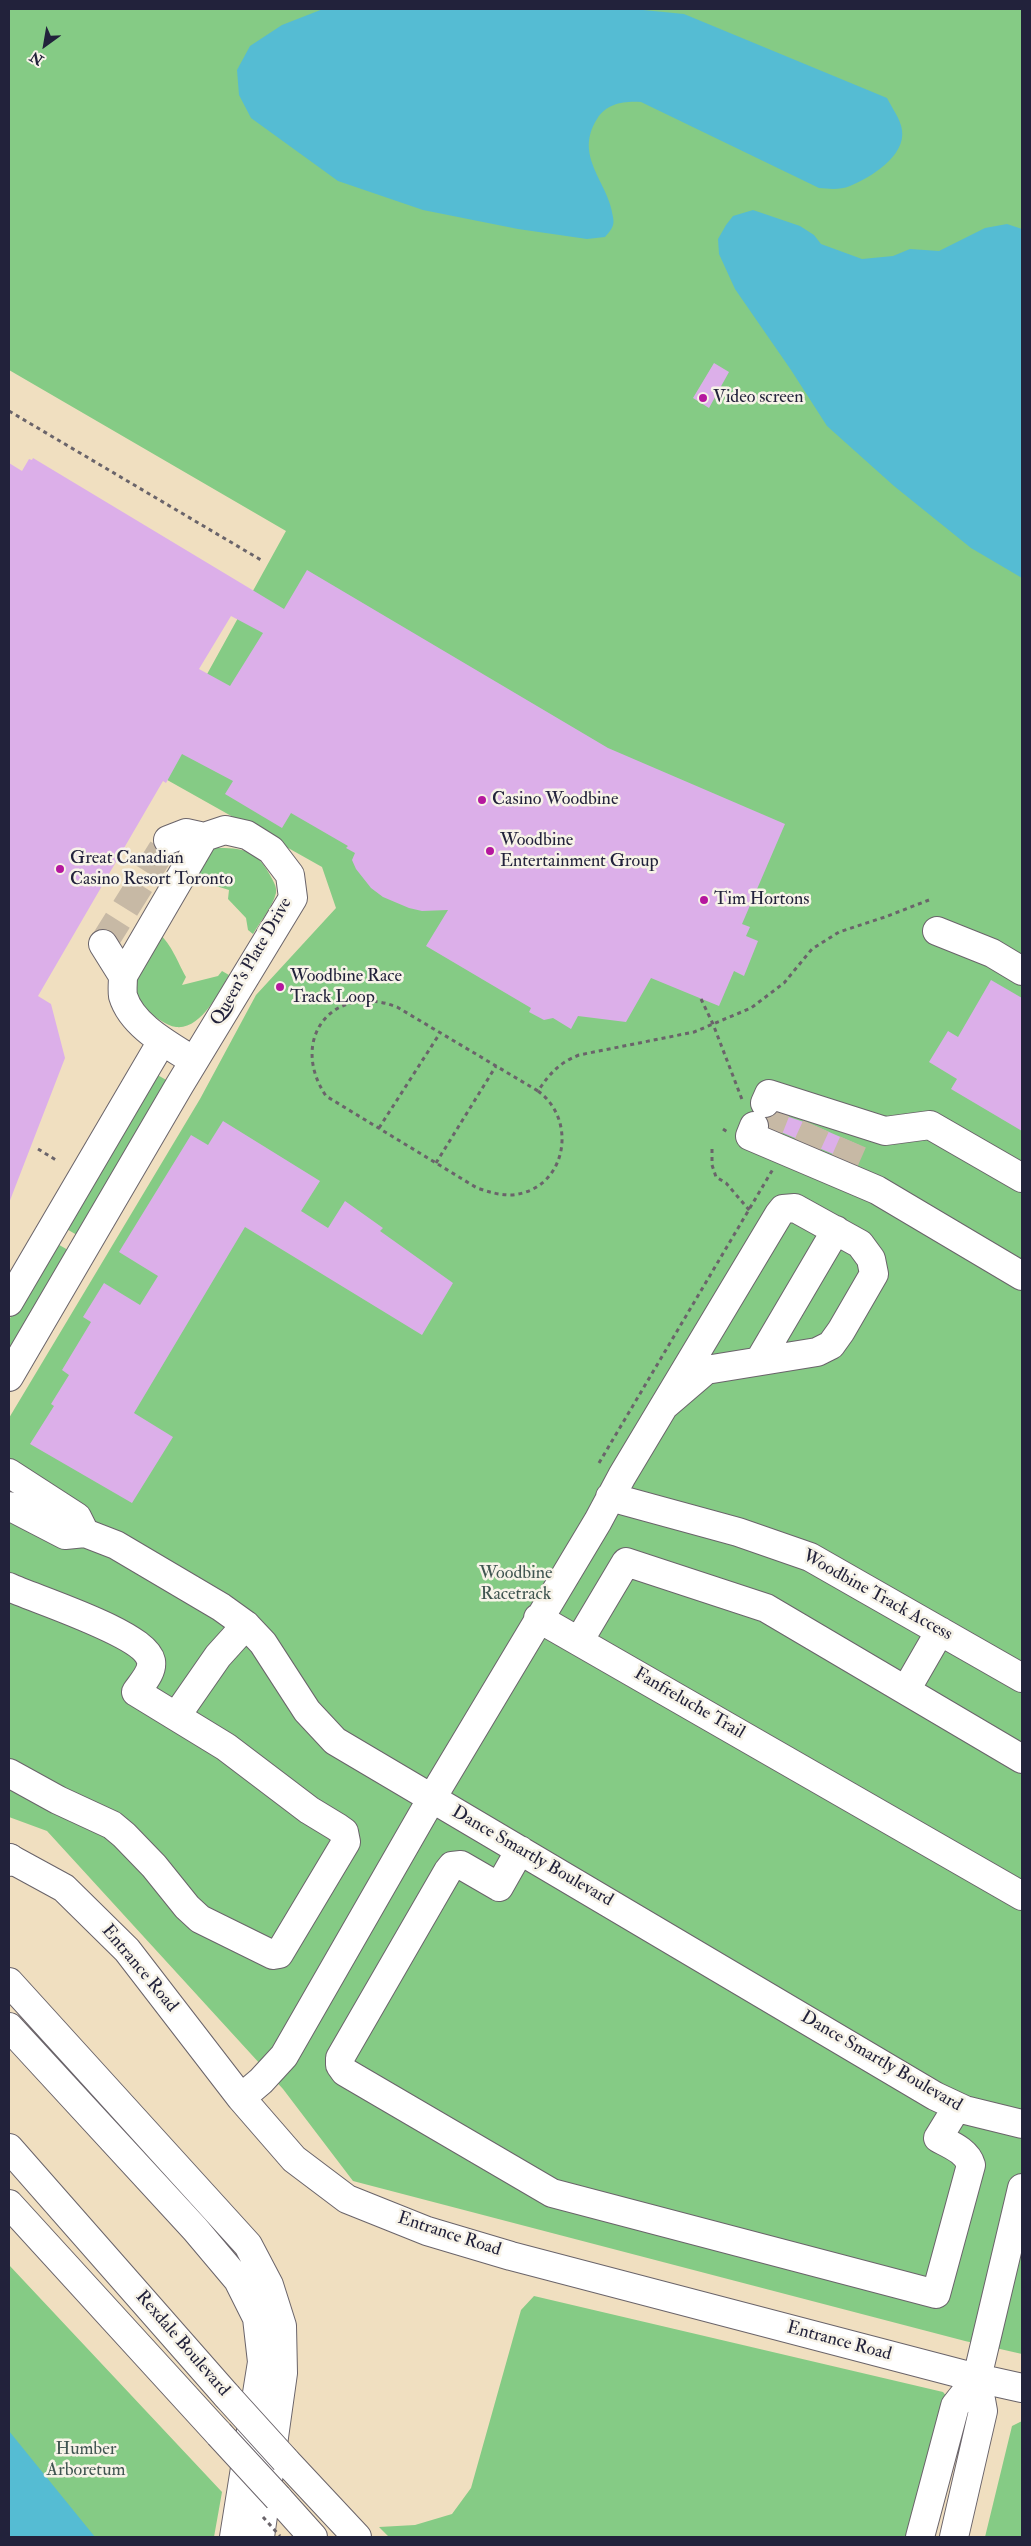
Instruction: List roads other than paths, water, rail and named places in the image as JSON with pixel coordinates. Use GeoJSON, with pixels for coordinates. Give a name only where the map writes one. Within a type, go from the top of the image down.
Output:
{"type":"FeatureCollection","features":[{"type":"Feature","properties":{"kind":"main road","name":"Queen's Plate Drive"},"geometry":{"type":"LineString","coordinates":[[9,1377],[194,1060],[293,898],[290,875],[271,850],[247,836],[225,830],[204,837],[186,833],[168,840]]}},
{"type":"Feature","properties":{"kind":"main road"},"geometry":{"type":"LineString","coordinates":[[194,1060],[162,1041],[131,1013],[123,995],[123,976],[204,837]]}},
{"type":"Feature","properties":{"kind":"main road"},"geometry":{"type":"LineString","coordinates":[[937,931],[992,953],[1022,972]]}},
{"type":"Feature","properties":{"kind":"main road"},"geometry":{"type":"LineString","coordinates":[[103,944],[123,976]]}},
{"type":"Feature","properties":{"kind":"main road"},"geometry":{"type":"LineString","coordinates":[[9,1302],[162,1041]]}},
{"type":"Feature","properties":{"kind":"main road"},"geometry":{"type":"LineString","coordinates":[[1022,1178],[930,1125],[885,1131],[801,1134],[877,1190],[1022,1276]]}},
{"type":"Feature","properties":{"kind":"main road"},"geometry":{"type":"LineString","coordinates":[[241,2098],[261,2081],[284,2056],[432,1798],[664,1406],[783,1208],[795,1208],[836,1230],[860,1244],[872,1259],[874,1274],[842,1331],[831,1345],[817,1352],[706,1370],[664,1406]]}},
{"type":"Feature","properties":{"kind":"main road"},"geometry":{"type":"LineString","coordinates":[[759,1361],[836,1230]]}},
{"type":"Feature","properties":{"kind":"main road"},"geometry":{"type":"LineString","coordinates":[[9,1473],[77,1517],[85,1533]]}},
{"type":"Feature","properties":{"kind":"main road","name":"Woodbine Track Access"},"geometry":{"type":"LineString","coordinates":[[610,1497],[738,1532],[810,1557],[1022,1678]]}},
{"type":"Feature","properties":{"kind":"main road","name":"Dance Smartly Boulevard"},"geometry":{"type":"LineString","coordinates":[[9,1506],[23,1515],[65,1535],[85,1533],[116,1545],[221,1607],[246,1625],[263,1643],[306,1712],[335,1741],[935,2096],[957,2107],[1022,2124]]}},
{"type":"Feature","properties":{"kind":"main road"},"geometry":{"type":"LineString","coordinates":[[579,1641],[626,1562],[766,1608],[1022,1759]]}},
{"type":"Feature","properties":{"kind":"main road"},"geometry":{"type":"LineString","coordinates":[[9,1587],[83,1614],[115,1632],[146,1653],[151,1660],[151,1667],[136,1692],[177,1715],[226,1747],[309,1810],[337,1827],[346,1836],[343,1849],[279,1954],[273,1955],[200,1919],[187,1907],[154,1866],[118,1830],[9,1772]]}},
{"type":"Feature","properties":{"kind":"main road","name":"Fanfreluche Trail"},"geometry":{"type":"LineString","coordinates":[[538,1618],[1022,1896]]}},
{"type":"Feature","properties":{"kind":"main road"},"geometry":{"type":"LineString","coordinates":[[177,1715],[218,1656],[246,1625]]}},
{"type":"Feature","properties":{"kind":"main road"},"geometry":{"type":"LineString","coordinates":[[906,1690],[940,1631]]}},
{"type":"Feature","properties":{"kind":"main road"},"geometry":{"type":"LineString","coordinates":[[520,1850],[499,1887],[461,1866],[452,1866],[448,1871],[340,2058],[340,2065],[345,2072],[552,2193],[936,2294],[971,2166],[969,2158],[964,2153],[938,2138],[957,2107]]}},
{"type":"Feature","properties":{"kind":"main road","name":"Entrance Road"},"geometry":{"type":"LineString","coordinates":[[9,1859],[64,1888],[127,1950],[241,2098],[294,2159],[347,2199],[428,2231],[511,2256],[977,2378],[1022,2388]]}},
{"type":"Feature","properties":{"kind":"main road"},"geometry":{"type":"LineString","coordinates":[[9,1982],[248,2245],[269,2285],[282,2326],[283,2373],[260,2537]]}},
{"type":"Feature","properties":{"kind":"main road"},"geometry":{"type":"LineString","coordinates":[[9,2027],[238,2280],[257,2318],[262,2362],[234,2537]]}},
{"type":"Feature","properties":{"kind":"main road","name":"Rexdale Boulevard"},"geometry":{"type":"LineString","coordinates":[[9,2148],[227,2396],[357,2537]]}},
{"type":"Feature","properties":{"kind":"main road"},"geometry":{"type":"LineString","coordinates":[[954,2537],[983,2411],[977,2378],[1022,2188]]}},
{"type":"Feature","properties":{"kind":"main road","name":"Rexdale Boulevard"},"geometry":{"type":"LineString","coordinates":[[9,2204],[313,2537]]}},
{"type":"Feature","properties":{"kind":"main road"},"geometry":{"type":"LineString","coordinates":[[920,2537],[955,2406],[977,2378]]}},
{"type":"Feature","properties":{"kind":"water"},"geometry":{"type":"Polygon","coordinates":[[[323,9],[633,9],[684,14],[887,98],[900,122],[902,140],[893,157],[867,178],[842,188],[819,188],[641,102],[628,102],[616,104],[606,109],[597,119],[591,133],[590,157],[610,204],[613,217],[611,230],[605,237],[587,239],[518,229],[423,210],[338,181],[251,118],[239,95],[237,70],[250,46],[282,25],[323,9]]]}},
{"type":"Feature","properties":{"kind":"water"},"geometry":{"type":"Polygon","coordinates":[[[753,210],[800,226],[814,235],[821,244],[862,259],[893,256],[910,249],[939,251],[985,228],[1007,224],[1022,229],[1022,578],[971,548],[894,486],[827,426],[735,289],[719,254],[718,239],[726,225],[733,216],[753,210]]]}},
{"type":"Feature","properties":{"kind":"water"},"geometry":{"type":"Polygon","coordinates":[[[9,2431],[95,2537],[9,2537],[9,2431]]]}},
{"type":"Feature","properties":{"kind":"tunnel"},"geometry":{"type":"LineString","coordinates":[[103,944],[168,840]]}},
{"type":"Feature","properties":{"kind":"tunnel"},"geometry":{"type":"LineString","coordinates":[[768,1132],[777,1109]]}},
{"type":"Feature","properties":{"kind":"tunnel"},"geometry":{"type":"LineString","coordinates":[[806,1148],[816,1126]]}},
{"type":"Feature","properties":{"kind":"tunnel"},"geometry":{"type":"LineString","coordinates":[[843,1165],[853,1142]]}},
{"type":"Feature","properties":{"kind":"place","name":"Video screen"},"geometry":{"type":"Point","coordinates":[703,398]}},
{"type":"Feature","properties":{"kind":"place","name":"Casino Woodbine"},"geometry":{"type":"Point","coordinates":[482,800]}},
{"type":"Feature","properties":{"kind":"place","name":"Woodbine Entertainment Group"},"geometry":{"type":"Point","coordinates":[490,851]}},
{"type":"Feature","properties":{"kind":"place","name":"Great Canadian Casino Resort Toronto"},"geometry":{"type":"Point","coordinates":[60,869]}},
{"type":"Feature","properties":{"kind":"place","name":"Tim Hortons"},"geometry":{"type":"Point","coordinates":[704,900]}},
{"type":"Feature","properties":{"kind":"place","name":"Woodbine Race Track Loop"},"geometry":{"type":"Point","coordinates":[280,987]}},
{"type":"Feature","properties":{"kind":"park label","name":"Woodbine Racetrack"},"geometry":{"type":"Point","coordinates":[516,1584]}},
{"type":"Feature","properties":{"kind":"park label","name":"Humber Arboretum"},"geometry":{"type":"Point","coordinates":[86,2460]}}]}
